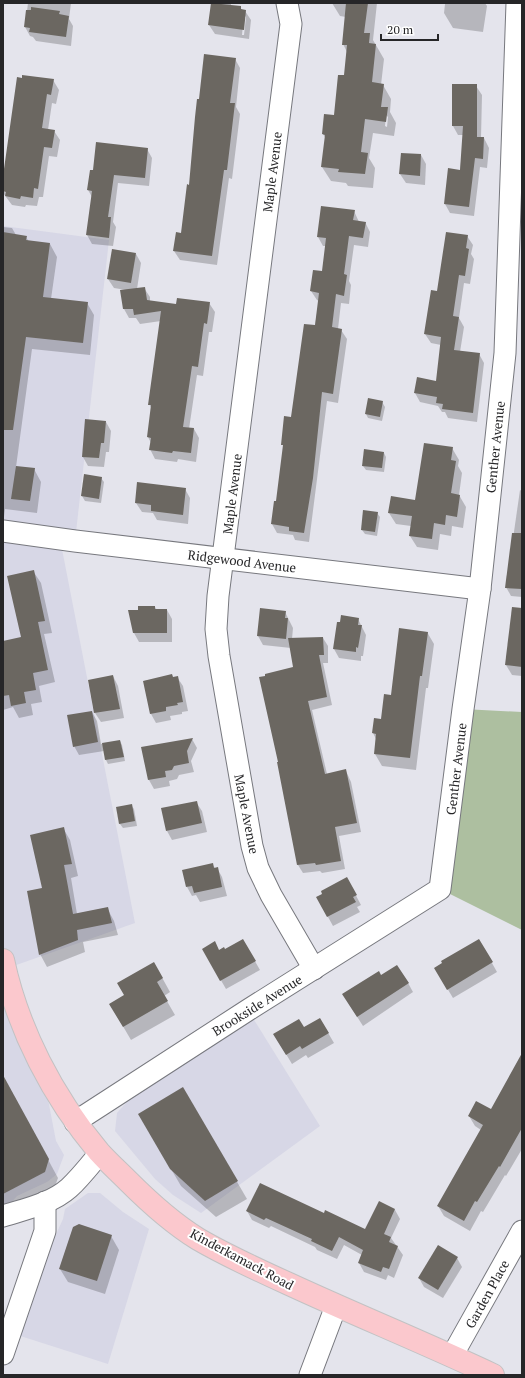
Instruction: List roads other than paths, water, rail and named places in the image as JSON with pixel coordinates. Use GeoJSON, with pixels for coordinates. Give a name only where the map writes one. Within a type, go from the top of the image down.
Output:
{"type":"FeatureCollection","features":[{"type":"Feature","properties":{"kind":"main road","name":"Kinderkamack Road"},"geometry":{"type":"LineString","coordinates":[[3,960],[23,1028],[42,1068],[75,1122],[100,1153],[148,1200],[198,1239],[251,1267],[492,1375]]}},
{"type":"Feature","properties":{"kind":"street","name":"Maple Avenue"},"geometry":{"type":"LineString","coordinates":[[287,3],[291,24],[218,596],[216,629],[222,674],[252,846],[258,868],[271,894],[314,969]]}},
{"type":"Feature","properties":{"kind":"street","name":"Genther Avenue"},"geometry":{"type":"LineString","coordinates":[[440,889],[480,589],[505,352],[517,3]]}},
{"type":"Feature","properties":{"kind":"street","name":"Ridgewood Avenue"},"geometry":{"type":"LineString","coordinates":[[3,531],[75,541],[480,589]]}},
{"type":"Feature","properties":{"kind":"street","name":"Brookside Avenue"},"geometry":{"type":"LineString","coordinates":[[75,1122],[440,889]]}},
{"type":"Feature","properties":{"kind":"street"},"geometry":{"type":"LineString","coordinates":[[3,1216],[45,1202],[61,1194],[69,1188],[100,1153]]}},
{"type":"Feature","properties":{"kind":"street"},"geometry":{"type":"LineString","coordinates":[[3,1354],[45,1231],[45,1202]]}},
{"type":"Feature","properties":{"kind":"street","name":"Garden Place"},"geometry":{"type":"LineString","coordinates":[[452,1356],[522,1232]]}},
{"type":"Feature","properties":{"kind":"street"},"geometry":{"type":"LineString","coordinates":[[310,1375],[336,1306]]}}]}
